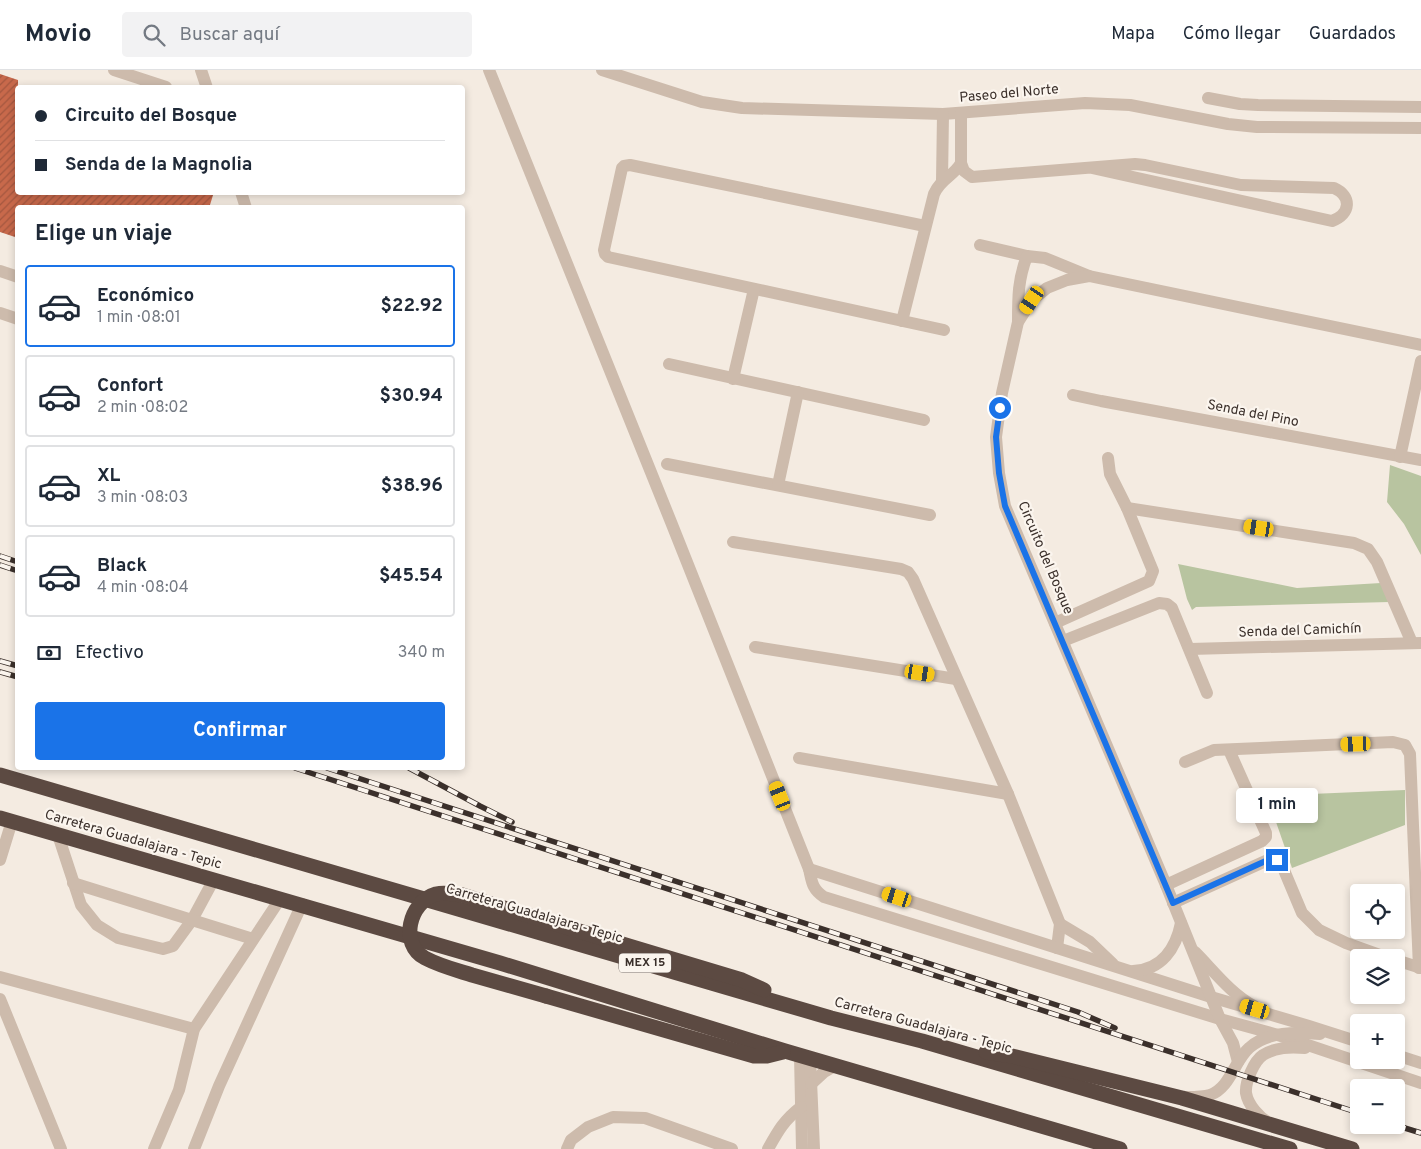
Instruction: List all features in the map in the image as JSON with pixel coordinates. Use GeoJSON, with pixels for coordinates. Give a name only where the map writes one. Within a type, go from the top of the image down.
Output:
{"type":"FeatureCollection","features":[{"type":"Feature","properties":{"kind":"highway","name":"Carretera Guadalajara - Tepic"},"geometry":{"type":"LineString","coordinates":[[0,775],[831,1018],[922,1041],[1290,1149]]}},
{"type":"Feature","properties":{"kind":"highway","name":"Carretera Guadalajara - Tepic"},"geometry":{"type":"LineString","coordinates":[[6,819],[302,904],[798,1055],[1120,1149]]}},
{"type":"Feature","properties":{"kind":"highway"},"geometry":{"type":"LineString","coordinates":[[791,1006],[765,990],[742,980],[462,895],[445,892],[427,898],[411,916],[410,932],[413,945],[423,957],[443,966],[754,1056],[798,1055]]}},
{"type":"Feature","properties":{"kind":"highway"},"geometry":{"type":"LineString","coordinates":[[922,1041],[1012,1056],[1182,1098],[1352,1149]]}},
{"type":"Feature","properties":{"kind":"street"},"geometry":{"type":"LineString","coordinates":[[114,70],[160,85]]}},
{"type":"Feature","properties":{"kind":"street"},"geometry":{"type":"LineString","coordinates":[[201,70],[205,85]]}},
{"type":"Feature","properties":{"kind":"street"},"geometry":{"type":"LineString","coordinates":[[489,70],[809,869],[813,888],[817,893],[824,897],[1220,1020],[1278,1035],[1421,1083]]}},
{"type":"Feature","properties":{"kind":"street","name":"Paseo del Norte"},"geometry":{"type":"LineString","coordinates":[[602,70],[702,102],[742,108],[961,114],[1085,103],[1130,105],[1228,124],[1257,127],[1421,128]]}},
{"type":"Feature","properties":{"kind":"street"},"geometry":{"type":"LineString","coordinates":[[1208,98],[1240,104],[1258,105],[1418,105]]}},
{"type":"Feature","properties":{"kind":"street"},"geometry":{"type":"LineString","coordinates":[[942,181],[943,114]]}},
{"type":"Feature","properties":{"kind":"street"},"geometry":{"type":"LineString","coordinates":[[961,114],[961,163],[964,171],[972,177],[1125,164],[1146,165],[1241,185],[1334,188],[1345,198],[1347,205],[1345,212],[1340,218],[1332,221],[1092,168]]}},
{"type":"Feature","properties":{"kind":"street"},"geometry":{"type":"LineString","coordinates":[[902,321],[934,194],[942,181],[958,169],[961,163]]}},
{"type":"Feature","properties":{"kind":"street"},"geometry":{"type":"LineString","coordinates":[[925,226],[630,165],[622,168],[604,250],[608,257],[944,330]]}},
{"type":"Feature","properties":{"kind":"street"},"geometry":{"type":"LineString","coordinates":[[980,245],[1027,256],[1045,258],[1089,276]]}},
{"type":"Feature","properties":{"kind":"street"},"geometry":{"type":"LineString","coordinates":[[1018,322],[1018,287],[1027,256]]}},
{"type":"Feature","properties":{"kind":"street"},"geometry":{"type":"LineString","coordinates":[[0,271],[15,275]]}},
{"type":"Feature","properties":{"kind":"street","name":"Circuito del Bosque"},"geometry":{"type":"LineString","coordinates":[[1238,1062],[1233,1043],[1220,1020],[1166,885],[1005,506],[999,473],[996,437],[1002,393],[1018,322],[1032,300],[1047,288],[1067,280],[1089,276],[1421,345]]}},
{"type":"Feature","properties":{"kind":"street"},"geometry":{"type":"LineString","coordinates":[[733,378],[754,289]]}},
{"type":"Feature","properties":{"kind":"street"},"geometry":{"type":"LineString","coordinates":[[0,313],[15,319]]}},
{"type":"Feature","properties":{"kind":"street"},"geometry":{"type":"LineString","coordinates":[[1400,457],[1421,360]]}},
{"type":"Feature","properties":{"kind":"street"},"geometry":{"type":"LineString","coordinates":[[668,364],[924,420]]}},
{"type":"Feature","properties":{"kind":"street"},"geometry":{"type":"LineString","coordinates":[[778,485],[798,392]]}},
{"type":"Feature","properties":{"kind":"street","name":"Senda del Pino"},"geometry":{"type":"LineString","coordinates":[[1073,395],[1421,460]]}},
{"type":"Feature","properties":{"kind":"street"},"geometry":{"type":"LineString","coordinates":[[1055,623],[1149,581],[1152,576],[1153,571],[1127,508],[1110,474],[1108,458]]}},
{"type":"Feature","properties":{"kind":"street"},"geometry":{"type":"LineString","coordinates":[[667,464],[930,515]]}},
{"type":"Feature","properties":{"kind":"street","name":"Senda del Camichín"},"geometry":{"type":"LineString","coordinates":[[1127,508],[1354,543],[1368,549],[1377,562],[1416,643],[1190,649]]}},
{"type":"Feature","properties":{"kind":"street"},"geometry":{"type":"LineString","coordinates":[[734,542],[901,569],[908,572],[913,579],[1008,794],[1060,924],[1057,948]]}},
{"type":"Feature","properties":{"kind":"street"},"geometry":{"type":"LineString","coordinates":[[1063,641],[1159,603],[1167,604],[1172,608],[1207,693]]}},
{"type":"Feature","properties":{"kind":"street"},"geometry":{"type":"LineString","coordinates":[[754,647],[956,679]]}},
{"type":"Feature","properties":{"kind":"street"},"geometry":{"type":"LineString","coordinates":[[1185,762],[1214,750],[1393,742],[1405,745],[1410,754],[1420,968],[1405,963]]}},
{"type":"Feature","properties":{"kind":"street"},"geometry":{"type":"LineString","coordinates":[[1166,885],[1262,841],[1266,837],[1266,833],[1229,750]]}},
{"type":"Feature","properties":{"kind":"street"},"geometry":{"type":"LineString","coordinates":[[799,758],[1008,794]]}},
{"type":"Feature","properties":{"kind":"street"},"geometry":{"type":"LineString","coordinates":[[0,860],[6,819]]}},
{"type":"Feature","properties":{"kind":"street"},"geometry":{"type":"LineString","coordinates":[[58,835],[81,905],[97,925],[118,938],[163,949],[173,946],[192,920],[213,880]]}},
{"type":"Feature","properties":{"kind":"street"},"geometry":{"type":"LineString","coordinates":[[1173,903],[1270,859],[1277,860],[1281,863],[1302,913],[1319,930],[1363,949]]}},
{"type":"Feature","properties":{"kind":"street"},"geometry":{"type":"LineString","coordinates":[[809,869],[1211,997],[1350,1039]]}},
{"type":"Feature","properties":{"kind":"street"},"geometry":{"type":"LineString","coordinates":[[73,883],[253,939]]}},
{"type":"Feature","properties":{"kind":"street"},"geometry":{"type":"LineString","coordinates":[[154,1149],[179,1090],[194,1029],[280,899]]}},
{"type":"Feature","properties":{"kind":"street"},"geometry":{"type":"LineString","coordinates":[[194,1149],[219,1086],[302,904]]}},
{"type":"Feature","properties":{"kind":"street"},"geometry":{"type":"LineString","coordinates":[[1130,971],[1142,971],[1154,966],[1165,958],[1178,936],[1181,922]]}},
{"type":"Feature","properties":{"kind":"street"},"geometry":{"type":"LineString","coordinates":[[1060,924],[1090,942],[1116,967]]}},
{"type":"Feature","properties":{"kind":"street"},"geometry":{"type":"LineString","coordinates":[[1190,946],[1235,991],[1249,1003],[1269,1014]]}},
{"type":"Feature","properties":{"kind":"street"},"geometry":{"type":"LineString","coordinates":[[0,977],[194,1029]]}},
{"type":"Feature","properties":{"kind":"street"},"geometry":{"type":"LineString","coordinates":[[0,999],[62,1149]]}},
{"type":"Feature","properties":{"kind":"street"},"geometry":{"type":"LineString","coordinates":[[1182,1098],[1212,1094],[1221,1088],[1226,1083],[1244,1052],[1255,1043],[1264,1039],[1278,1035],[1308,1033],[1341,1036]]}},
{"type":"Feature","properties":{"kind":"street"},"geometry":{"type":"LineString","coordinates":[[1276,1127],[1258,1114],[1251,1105],[1246,1092],[1251,1071],[1256,1061],[1275,1050],[1292,1047],[1319,1049]]}},
{"type":"Feature","properties":{"kind":"street"},"geometry":{"type":"LineString","coordinates":[[798,1055],[812,1084],[814,1149]]}},
{"type":"Feature","properties":{"kind":"street"},"geometry":{"type":"LineString","coordinates":[[798,1055],[802,1149]]}},
{"type":"Feature","properties":{"kind":"street"},"geometry":{"type":"LineString","coordinates":[[1405,1058],[1421,1063]]}},
{"type":"Feature","properties":{"kind":"street"},"geometry":{"type":"LineString","coordinates":[[812,1084],[824,1072],[836,1066]]}},
{"type":"Feature","properties":{"kind":"street"},"geometry":{"type":"LineString","coordinates":[[768,1149],[789,1116],[801,1108]]}},
{"type":"Feature","properties":{"kind":"street"},"geometry":{"type":"LineString","coordinates":[[567,1149],[570,1140],[588,1127],[613,1117],[645,1118],[732,1149]]}},
{"type":"Feature","properties":{"kind":"green space"},"geometry":{"type":"Polygon","coordinates":[[[1390,465],[1421,476],[1421,555],[1404,524],[1387,502],[1390,465]]]}},
{"type":"Feature","properties":{"kind":"green space"},"geometry":{"type":"Polygon","coordinates":[[[1178,564],[1297,588],[1381,583],[1390,602],[1196,607],[1192,610],[1187,599],[1178,564]]]}},
{"type":"Feature","properties":{"kind":"green space"},"geometry":{"type":"Polygon","coordinates":[[[1405,790],[1405,825],[1292,868],[1267,796],[1405,790]]]}},
{"type":"Feature","properties":{"kind":"building"},"geometry":{"type":"Polygon","coordinates":[[[0,74],[18,80],[18,85],[15,85],[15,195],[213,195],[210,205],[15,205],[15,237],[0,232],[0,74]]]}},
{"type":"Feature","properties":{"kind":"railway"},"geometry":{"type":"LineString","coordinates":[[0,556],[15,561]]}},
{"type":"Feature","properties":{"kind":"railway"},"geometry":{"type":"LineString","coordinates":[[0,565],[15,570]]}},
{"type":"Feature","properties":{"kind":"railway"},"geometry":{"type":"LineString","coordinates":[[0,661],[15,665]]}},
{"type":"Feature","properties":{"kind":"railway"},"geometry":{"type":"LineString","coordinates":[[0,672],[15,676]]}},
{"type":"Feature","properties":{"kind":"railway"},"geometry":{"type":"LineString","coordinates":[[301,770],[1350,1110]]}},
{"type":"Feature","properties":{"kind":"railway"},"geometry":{"type":"LineString","coordinates":[[333,770],[1078,1012],[1115,1028]]}},
{"type":"Feature","properties":{"kind":"railway"},"geometry":{"type":"LineString","coordinates":[[413,770],[512,822]]}},
{"type":"Feature","properties":{"kind":"railway"},"geometry":{"type":"LineString","coordinates":[[1405,1128],[1421,1133]]}},
{"type":"Feature","properties":{"kind":"route"},"geometry":{"type":"LineString","coordinates":[[1000,408],[996,437],[999,473],[1005,506],[1173,903],[1270,859],[1277,860]]}}]}
